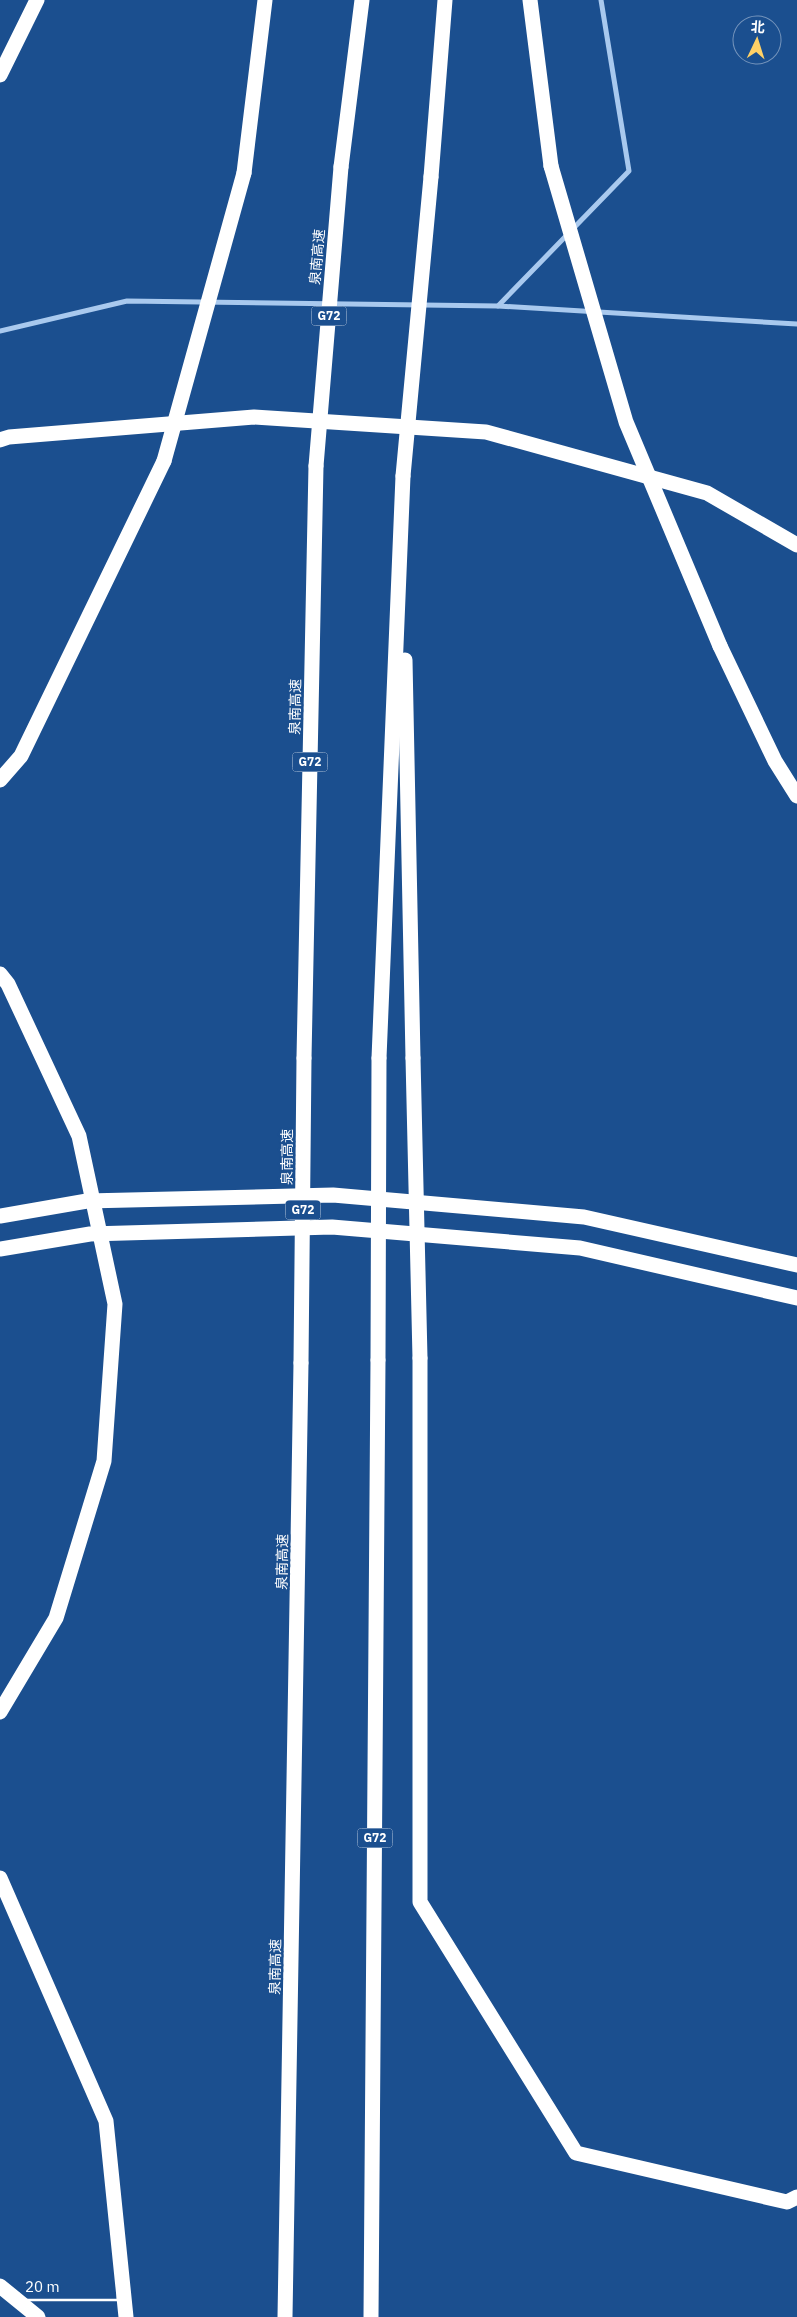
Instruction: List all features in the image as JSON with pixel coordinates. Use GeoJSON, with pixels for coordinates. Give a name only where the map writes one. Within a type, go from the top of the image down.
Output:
{"type":"FeatureCollection","features":[{"type":"Feature","properties":{"kind":"highway"},"geometry":{"type":"LineString","coordinates":[[0,75],[37,0]]}},
{"type":"Feature","properties":{"kind":"highway"},"geometry":{"type":"LineString","coordinates":[[0,780],[20,756],[164,461],[244,173],[265,0]]}},
{"type":"Feature","properties":{"kind":"highway","name":"泉南高速"},"geometry":{"type":"LineString","coordinates":[[285,2317],[301,1363],[304,1058],[316,466],[342,167],[362,0]]}},
{"type":"Feature","properties":{"kind":"highway","name":"G72"},"geometry":{"type":"LineString","coordinates":[[371,2317],[379,1058],[403,476],[431,177],[445,0]]}},
{"type":"Feature","properties":{"kind":"highway"},"geometry":{"type":"LineString","coordinates":[[530,0],[550,166],[626,422],[720,646],[775,761],[797,796]]}},
{"type":"Feature","properties":{"kind":"highway"},"geometry":{"type":"LineString","coordinates":[[0,440],[10,437],[254,417],[486,432],[707,493],[797,545]]}},
{"type":"Feature","properties":{"kind":"highway"},"geometry":{"type":"LineString","coordinates":[[402,509],[420,1358],[420,1902],[576,2153],[787,2202],[797,2197]]}},
{"type":"Feature","properties":{"kind":"highway"},"geometry":{"type":"LineString","coordinates":[[0,974],[8,984],[79,1136],[115,1304],[104,1461],[56,1618],[0,1712]]}},
{"type":"Feature","properties":{"kind":"highway"},"geometry":{"type":"LineString","coordinates":[[0,1216],[86,1201],[333,1194],[584,1216],[797,1265]]}},
{"type":"Feature","properties":{"kind":"highway"},"geometry":{"type":"LineString","coordinates":[[0,1248],[90,1234],[332,1227],[580,1248],[797,1298]]}},
{"type":"Feature","properties":{"kind":"highway"},"geometry":{"type":"LineString","coordinates":[[0,1878],[106,2122],[126,2317]]}},
{"type":"Feature","properties":{"kind":"highway"},"geometry":{"type":"LineString","coordinates":[[0,2286],[38,2317]]}},
{"type":"Feature","properties":{"kind":"street"},"geometry":{"type":"LineString","coordinates":[[498,306],[628,171],[602,0]]}},
{"type":"Feature","properties":{"kind":"street"},"geometry":{"type":"LineString","coordinates":[[0,331],[127,301],[498,306],[797,324]]}}]}
